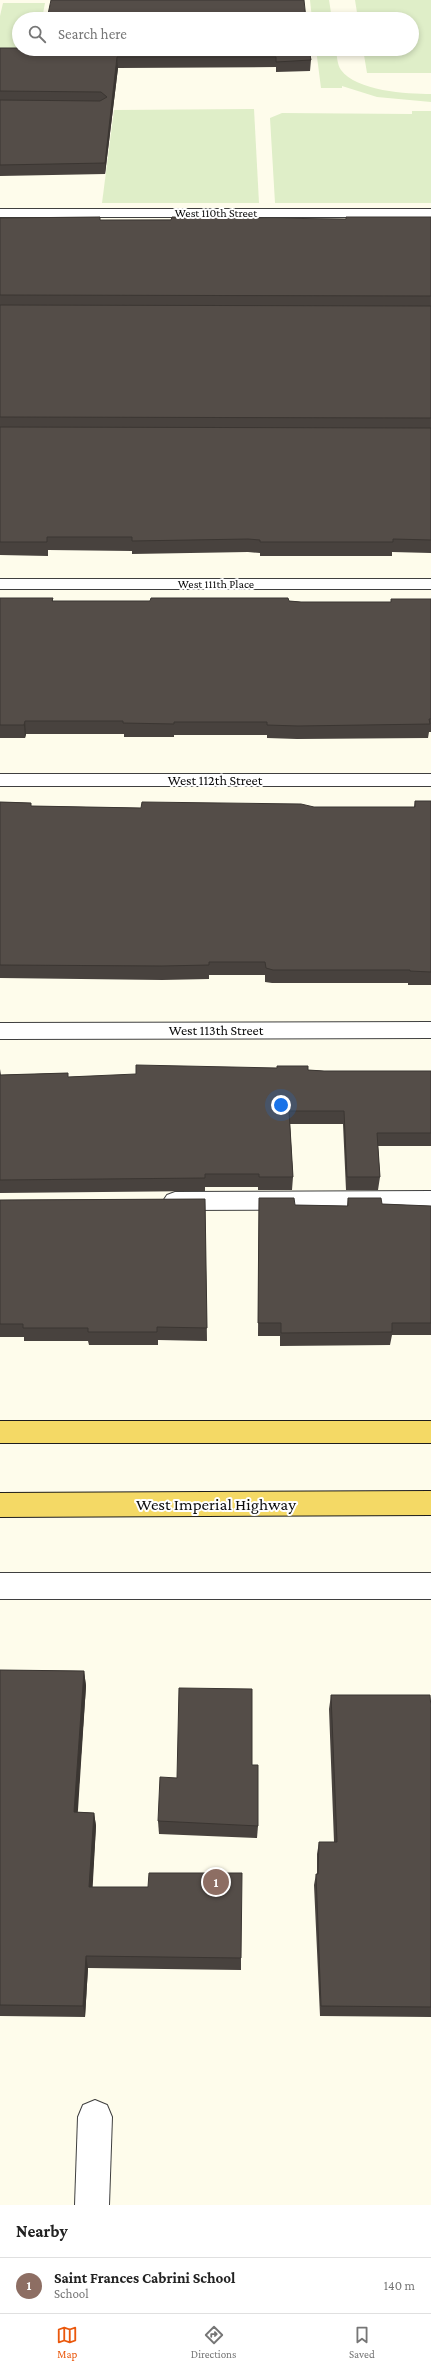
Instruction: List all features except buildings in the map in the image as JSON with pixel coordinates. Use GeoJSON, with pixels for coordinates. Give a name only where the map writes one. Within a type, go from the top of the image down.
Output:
{"type":"FeatureCollection","features":[{"type":"Feature","properties":{"kind":"main road"},"geometry":{"type":"LineString","coordinates":[[0,1432],[431,1432]]}},
{"type":"Feature","properties":{"kind":"main road","name":"West Imperial Highway"},"geometry":{"type":"LineString","coordinates":[[0,1506],[431,1503]]}},
{"type":"Feature","properties":{"kind":"street","name":"West 110th Street"},"geometry":{"type":"LineString","coordinates":[[0,213],[431,213]]}},
{"type":"Feature","properties":{"kind":"street","name":"West 111th Place"},"geometry":{"type":"LineString","coordinates":[[0,584],[431,584]]}},
{"type":"Feature","properties":{"kind":"street","name":"West 112th Street"},"geometry":{"type":"LineString","coordinates":[[0,780],[431,780]]}},
{"type":"Feature","properties":{"kind":"street","name":"West 113th Street"},"geometry":{"type":"LineString","coordinates":[[0,1030],[431,1030]]}},
{"type":"Feature","properties":{"kind":"street"},"geometry":{"type":"LineString","coordinates":[[152,1201],[431,1200]]}},
{"type":"Feature","properties":{"kind":"street"},"geometry":{"type":"LineString","coordinates":[[0,1586],[431,1586]]}},
{"type":"Feature","properties":{"kind":"street"},"geometry":{"type":"LineString","coordinates":[[92,2205],[95,2117]]}},
{"type":"Feature","properties":{"kind":"green space"},"geometry":{"type":"Polygon","coordinates":[[[310,0],[329,0],[331,12],[311,12],[310,0]]]}},
{"type":"Feature","properties":{"kind":"green space"},"geometry":{"type":"Polygon","coordinates":[[[355,0],[431,0],[431,73],[367,73],[364,56],[419,56],[419,12],[357,12],[355,0]]]}},
{"type":"Feature","properties":{"kind":"green space"},"geometry":{"type":"Polygon","coordinates":[[[3,3],[45,3],[43,12],[12,12],[12,52],[0,58],[0,16],[3,3]]]}},
{"type":"Feature","properties":{"kind":"green space"},"geometry":{"type":"Polygon","coordinates":[[[317,56],[337,56],[341,70],[348,77],[358,83],[396,92],[431,94],[431,102],[377,97],[342,86],[342,88],[321,88],[317,56]]]}},
{"type":"Feature","properties":{"kind":"green space"},"geometry":{"type":"Polygon","coordinates":[[[254,109],[259,203],[102,203],[114,110],[254,109]]]}},
{"type":"Feature","properties":{"kind":"green space"},"geometry":{"type":"Polygon","coordinates":[[[412,111],[431,111],[431,203],[275,203],[270,118],[282,113],[412,114],[412,111]]]}},
{"type":"Feature","properties":{"kind":"place","name":"Saint Frances Cabrini School"},"geometry":{"type":"Point","coordinates":[216,1882]}}]}
